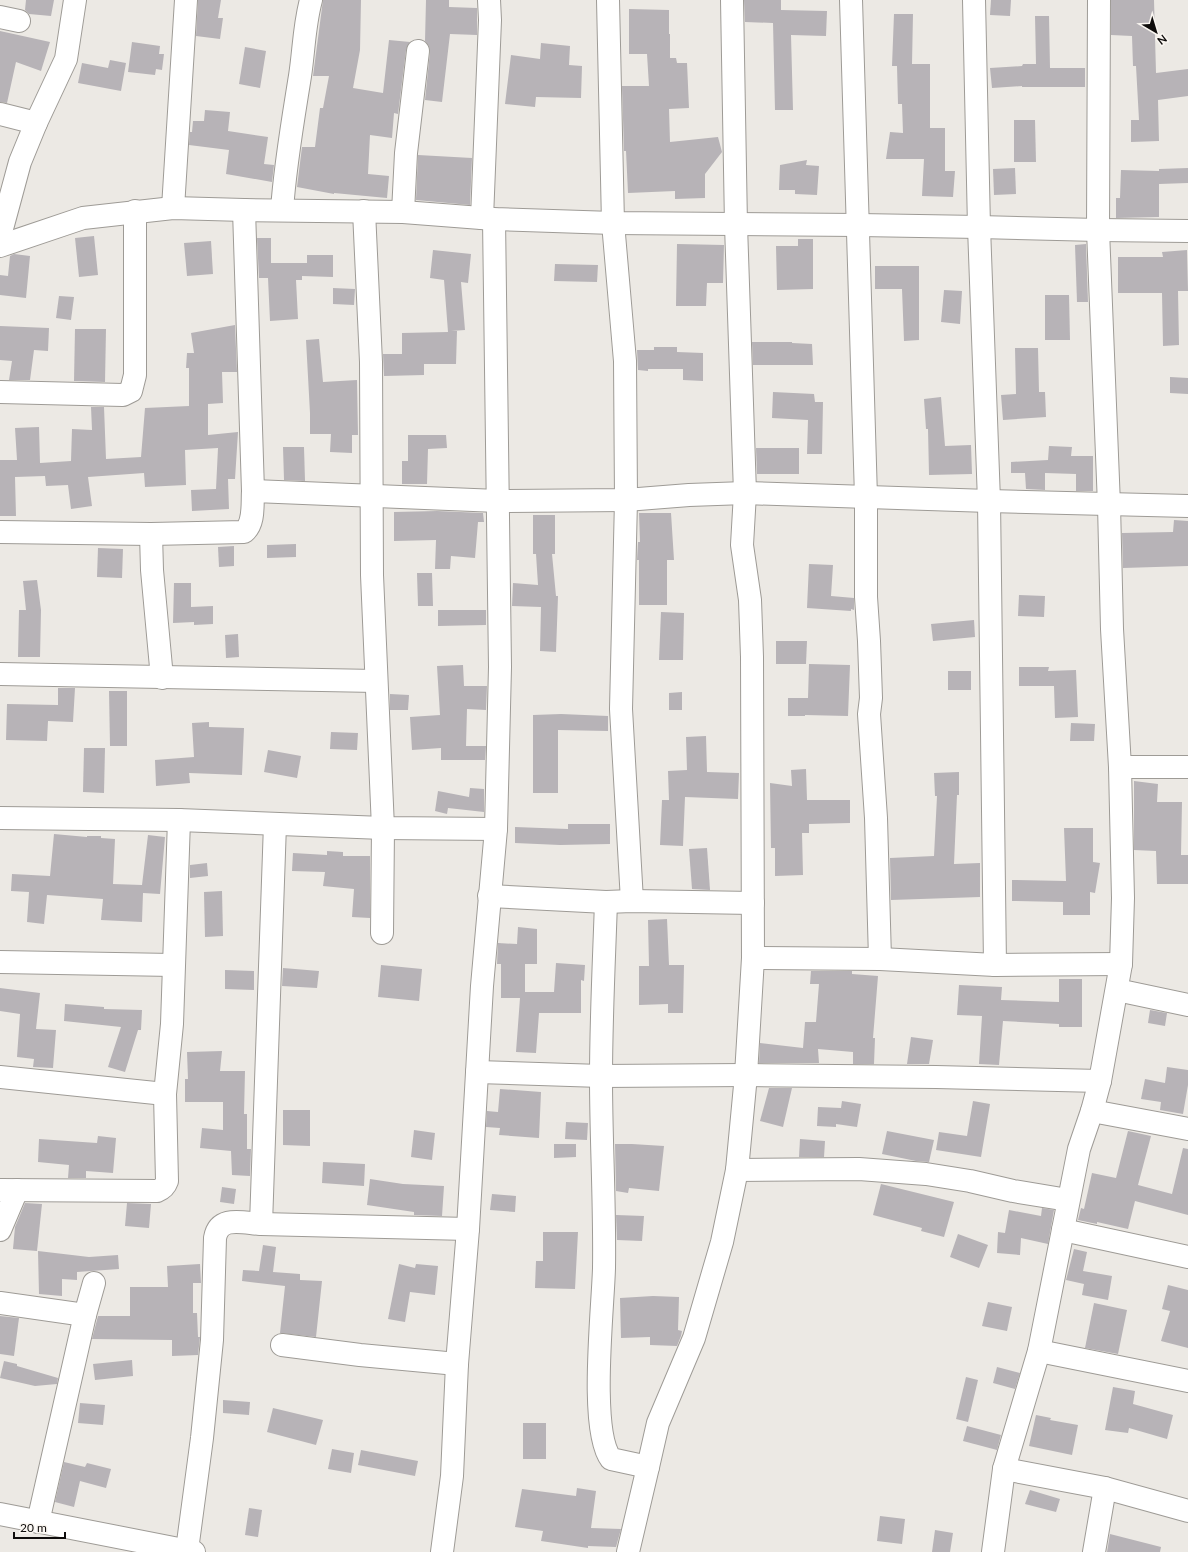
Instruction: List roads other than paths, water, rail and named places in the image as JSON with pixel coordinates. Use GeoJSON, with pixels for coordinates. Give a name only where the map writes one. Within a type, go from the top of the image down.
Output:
{"type":"FeatureCollection","features":[{"type":"Feature","properties":{"kind":"street"},"geometry":{"type":"LineString","coordinates":[[0,236],[20,162],[36,123],[66,59],[75,0]]}},
{"type":"Feature","properties":{"kind":"street"},"geometry":{"type":"LineString","coordinates":[[173,208],[186,0]]}},
{"type":"Feature","properties":{"kind":"street"},"geometry":{"type":"LineString","coordinates":[[282,210],[284,180],[301,70],[306,22],[312,0]]}},
{"type":"Feature","properties":{"kind":"street"},"geometry":{"type":"LineString","coordinates":[[442,1552],[452,1476],[457,1364],[468,1229],[482,986],[496,829],[500,667],[495,374],[488,218],[489,0]]}},
{"type":"Feature","properties":{"kind":"street"},"geometry":{"type":"LineString","coordinates":[[608,0],[612,223],[625,361],[626,500],[621,709],[632,901]]}},
{"type":"Feature","properties":{"kind":"street"},"geometry":{"type":"LineString","coordinates":[[628,1552],[658,1423],[694,1338],[722,1242],[737,1170],[746,1075],[753,958],[752,657],[750,600],[742,545],[745,493],[736,225],[732,0]]}},
{"type":"Feature","properties":{"kind":"street"},"geometry":{"type":"LineString","coordinates":[[851,0],[859,225],[866,497],[866,598],[871,698],[870,714],[876,818],[880,959]]}},
{"type":"Feature","properties":{"kind":"street"},"geometry":{"type":"LineString","coordinates":[[974,0],[979,226],[989,501],[995,965]]}},
{"type":"Feature","properties":{"kind":"street"},"geometry":{"type":"LineString","coordinates":[[993,1552],[1004,1469],[1038,1351],[1079,1149],[1092,1111],[1100,1081],[1121,964],[1123,898],[1120,767],[1112,629],[1109,505],[1098,230],[1099,0]]}},
{"type":"Feature","properties":{"kind":"street"},"geometry":{"type":"LineString","coordinates":[[403,212],[406,153],[418,51]]}},
{"type":"Feature","properties":{"kind":"street"},"geometry":{"type":"LineString","coordinates":[[0,114],[36,123]]}},
{"type":"Feature","properties":{"kind":"street"},"geometry":{"type":"LineString","coordinates":[[0,246],[83,218],[135,211],[173,208],[403,212],[488,218],[612,223],[979,226],[1188,231]]}},
{"type":"Feature","properties":{"kind":"street"},"geometry":{"type":"LineString","coordinates":[[0,532],[151,534],[244,532],[248,529],[251,522],[253,491],[244,210]]}},
{"type":"Feature","properties":{"kind":"street"},"geometry":{"type":"LineString","coordinates":[[0,392],[123,395],[131,391],[135,375],[135,211]]}},
{"type":"Feature","properties":{"kind":"street"},"geometry":{"type":"LineString","coordinates":[[364,211],[371,362],[372,575],[383,828],[382,933]]}},
{"type":"Feature","properties":{"kind":"street"},"geometry":{"type":"LineString","coordinates":[[253,491],[498,501],[626,500],[689,495],[745,493],[1109,505],[1188,506]]}},
{"type":"Feature","properties":{"kind":"street"},"geometry":{"type":"LineString","coordinates":[[151,534],[152,570],[162,678]]}},
{"type":"Feature","properties":{"kind":"street"},"geometry":{"type":"LineString","coordinates":[[0,674],[162,678],[376,680]]}},
{"type":"Feature","properties":{"kind":"street"},"geometry":{"type":"LineString","coordinates":[[1120,767],[1188,768]]}},
{"type":"Feature","properties":{"kind":"street"},"geometry":{"type":"LineString","coordinates":[[0,818],[179,820],[383,828],[496,829]]}},
{"type":"Feature","properties":{"kind":"street"},"geometry":{"type":"LineString","coordinates":[[0,1230],[8,1190],[157,1191],[161,1189],[167,1181],[165,1094],[172,1024],[179,820]]}},
{"type":"Feature","properties":{"kind":"street"},"geometry":{"type":"LineString","coordinates":[[261,1224],[275,824]]}},
{"type":"Feature","properties":{"kind":"street"},"geometry":{"type":"LineString","coordinates":[[490,896],[606,902],[753,903]]}},
{"type":"Feature","properties":{"kind":"street"},"geometry":{"type":"LineString","coordinates":[[606,902],[601,1076],[604,1268],[599,1390],[602,1438],[611,1459],[648,1467]]}},
{"type":"Feature","properties":{"kind":"street"},"geometry":{"type":"LineString","coordinates":[[753,958],[880,959],[995,965],[1121,964]]}},
{"type":"Feature","properties":{"kind":"street"},"geometry":{"type":"LineString","coordinates":[[0,962],[173,965]]}},
{"type":"Feature","properties":{"kind":"street"},"geometry":{"type":"LineString","coordinates":[[1116,990],[1188,1005]]}},
{"type":"Feature","properties":{"kind":"street"},"geometry":{"type":"LineString","coordinates":[[477,1072],[601,1076],[746,1075],[936,1077],[1100,1081]]}},
{"type":"Feature","properties":{"kind":"street"},"geometry":{"type":"LineString","coordinates":[[0,1077],[165,1094]]}},
{"type":"Feature","properties":{"kind":"street"},"geometry":{"type":"LineString","coordinates":[[1092,1111],[1188,1129]]}},
{"type":"Feature","properties":{"kind":"street"},"geometry":{"type":"LineString","coordinates":[[737,1170],[859,1169],[926,1174],[1068,1200]]}},
{"type":"Feature","properties":{"kind":"street"},"geometry":{"type":"LineString","coordinates":[[0,1514],[190,1551],[211,1347],[217,1230],[221,1225],[230,1222],[468,1229]]}},
{"type":"Feature","properties":{"kind":"street"},"geometry":{"type":"LineString","coordinates":[[1063,1230],[1188,1257]]}},
{"type":"Feature","properties":{"kind":"street"},"geometry":{"type":"LineString","coordinates":[[38,1522],[85,1315],[94,1283]]}},
{"type":"Feature","properties":{"kind":"street"},"geometry":{"type":"LineString","coordinates":[[0,1303],[85,1315]]}},
{"type":"Feature","properties":{"kind":"street"},"geometry":{"type":"LineString","coordinates":[[282,1345],[360,1355],[457,1364]]}},
{"type":"Feature","properties":{"kind":"street"},"geometry":{"type":"LineString","coordinates":[[1038,1351],[1188,1381]]}},
{"type":"Feature","properties":{"kind":"street"},"geometry":{"type":"LineString","coordinates":[[1004,1469],[1104,1488],[1188,1511]]}},
{"type":"Feature","properties":{"kind":"street"},"geometry":{"type":"LineString","coordinates":[[1094,1552],[1104,1488]]}}]}
